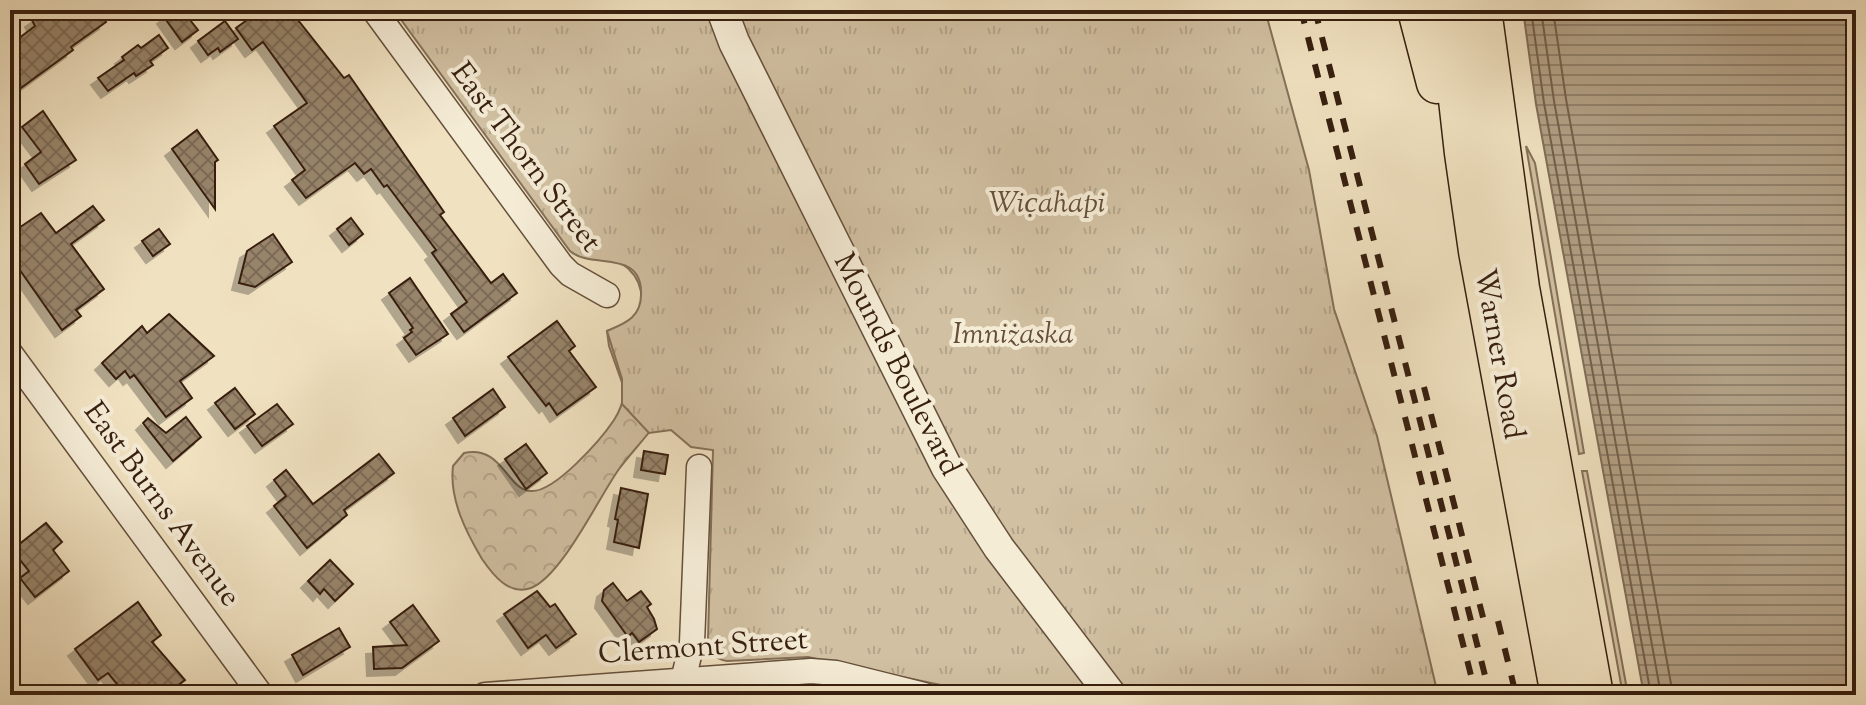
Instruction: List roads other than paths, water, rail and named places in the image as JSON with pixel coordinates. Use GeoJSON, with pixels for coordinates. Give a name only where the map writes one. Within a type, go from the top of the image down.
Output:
{"type":"FeatureCollection","features":[{"type":"Feature","properties":{"kind":"highway"},"geometry":{"type":"LineString","coordinates":[[1418,10],[1479,251]]}},
{"type":"Feature","properties":{"kind":"highway","name":"Warner Road"},"geometry":{"type":"LineString","coordinates":[[1449,10],[1479,251],[1561,695]]}},
{"type":"Feature","properties":{"kind":"highway","name":"Warner Road"},"geometry":{"type":"LineString","coordinates":[[1481,10],[1519,288],[1593,695]]}},
{"type":"Feature","properties":{"kind":"street","name":"East Thorn Street"},"geometry":{"type":"LineString","coordinates":[[374,10],[561,265],[570,274],[607,295]]}},
{"type":"Feature","properties":{"kind":"street","name":"Mounds Boulevard"},"geometry":{"type":"LineString","coordinates":[[722,10],[734,42],[941,459],[999,548],[1105,693]]}},
{"type":"Feature","properties":{"kind":"street","name":"East Burns Avenue"},"geometry":{"type":"LineString","coordinates":[[10,353],[261,695]]}},
{"type":"Feature","properties":{"kind":"street"},"geometry":{"type":"LineString","coordinates":[[682,687],[692,643],[699,467]]}},
{"type":"Feature","properties":{"kind":"street","name":"Clermont Street"},"geometry":{"type":"LineString","coordinates":[[485,695],[682,687],[819,672],[844,675],[924,695]]}},
{"type":"Feature","properties":{"kind":"water"},"geometry":{"type":"Polygon","coordinates":[[[1523,10],[1856,10],[1856,695],[1644,695],[1536,104],[1523,10]]]}},
{"type":"Feature","properties":{"kind":"railway"},"geometry":{"type":"LineString","coordinates":[[1301,10],[1476,695]]}},
{"type":"Feature","properties":{"kind":"railway"},"geometry":{"type":"LineString","coordinates":[[1315,10],[1490,695]]}},
{"type":"Feature","properties":{"kind":"railway"},"geometry":{"type":"LineString","coordinates":[[1424,387],[1486,629]]}},
{"type":"Feature","properties":{"kind":"railway"},"geometry":{"type":"LineString","coordinates":[[1498,621],[1516,695]]}},
{"type":"Feature","properties":{"kind":"park label","name":"Wic̣aḣapi"},"geometry":{"type":"Point","coordinates":[1047,204]}},
{"type":"Feature","properties":{"kind":"park label","name":"Imniżaska"},"geometry":{"type":"Point","coordinates":[1013,335]}}]}
